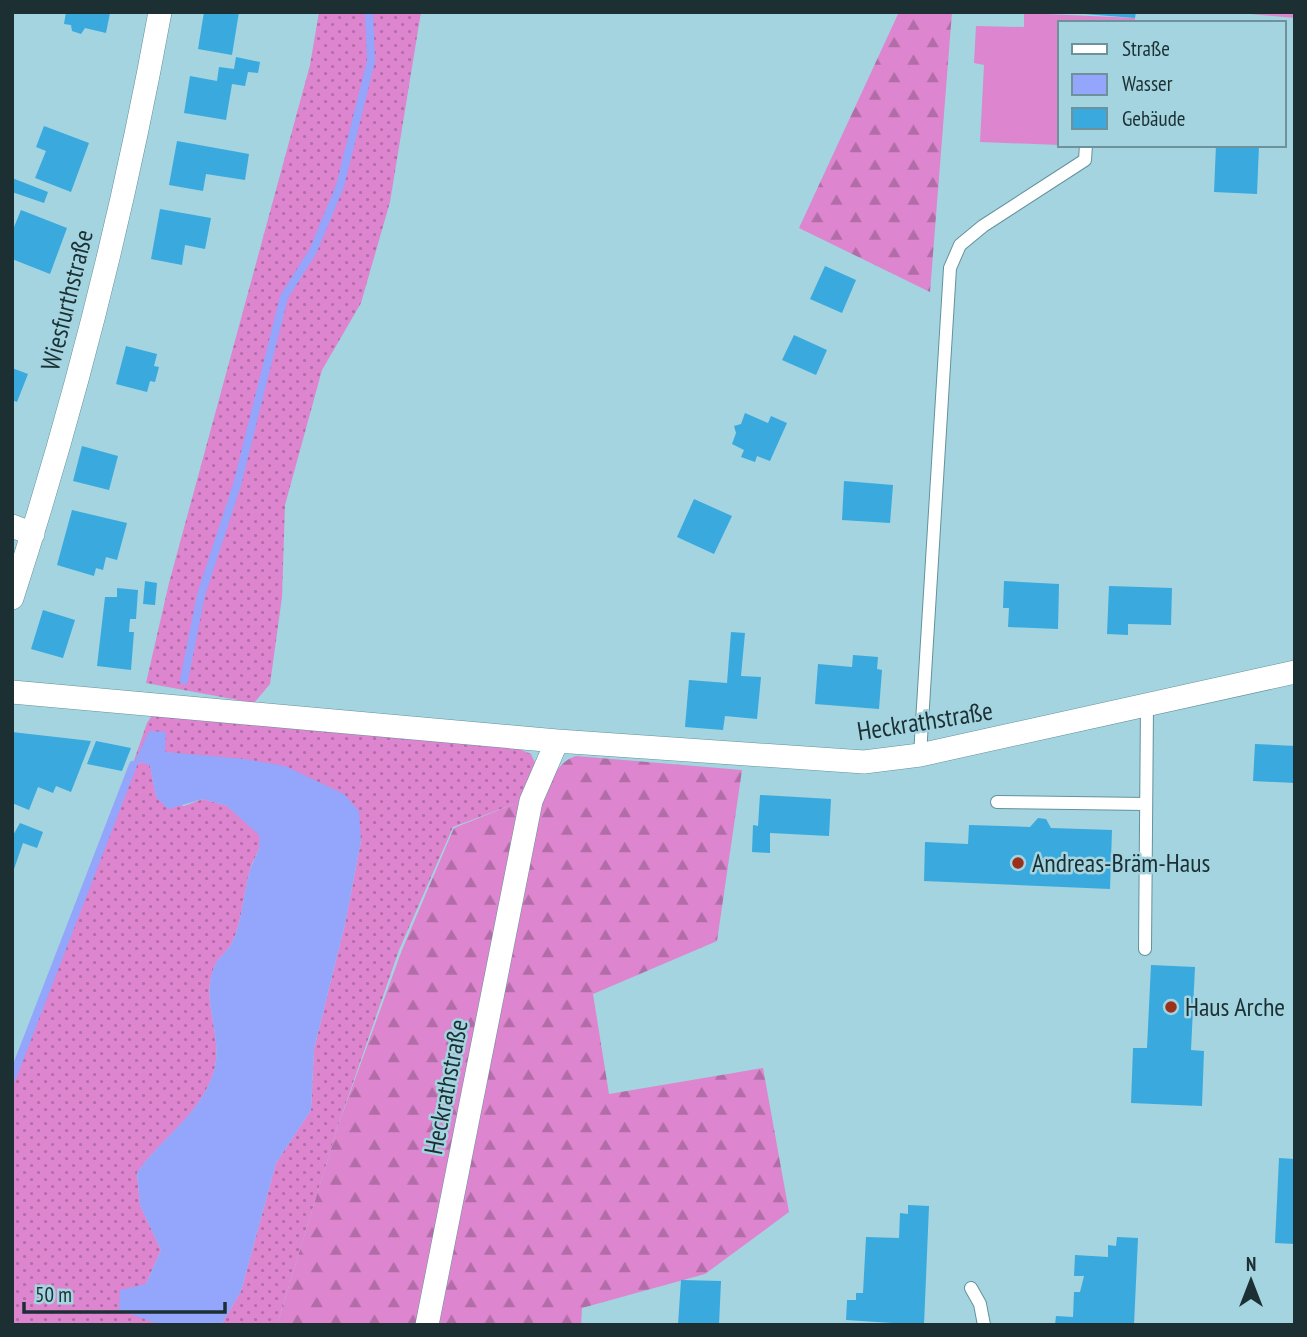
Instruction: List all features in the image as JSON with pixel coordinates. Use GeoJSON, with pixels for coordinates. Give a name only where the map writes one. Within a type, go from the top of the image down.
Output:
{"type":"FeatureCollection","features":[{"type":"Feature","properties":{"kind":"street","name":"Wiesfurthstraße"},"geometry":{"type":"LineString","coordinates":[[12,598],[23,530],[89,334],[144,103],[160,12]]}},
{"type":"Feature","properties":{"kind":"street","name":"Heckrathstraße"},"geometry":{"type":"LineString","coordinates":[[12,692],[557,741],[864,762],[920,755],[1295,672]]}},
{"type":"Feature","properties":{"kind":"street","name":"Heckrathstraße"},"geometry":{"type":"LineString","coordinates":[[427,1325],[531,801],[557,741]]}},
{"type":"Feature","properties":{"kind":"lane"},"geometry":{"type":"LineString","coordinates":[[920,755],[950,268],[960,245],[983,226],[1085,160],[1086,147]]}},
{"type":"Feature","properties":{"kind":"lane"},"geometry":{"type":"LineString","coordinates":[[1144,949],[1147,705]]}},
{"type":"Feature","properties":{"kind":"lane"},"geometry":{"type":"LineString","coordinates":[[997,802],[1146,804]]}},
{"type":"Feature","properties":{"kind":"lane"},"geometry":{"type":"LineString","coordinates":[[971,1288],[980,1304],[985,1325]]}},
{"type":"Feature","properties":{"kind":"green space"},"geometry":{"type":"Polygon","coordinates":[[[319,12],[421,12],[390,202],[361,303],[322,370],[285,505],[282,597],[270,684],[254,703],[146,683],[169,583],[310,65],[319,12]]]}},
{"type":"Feature","properties":{"kind":"green space"},"geometry":{"type":"Polygon","coordinates":[[[899,12],[952,12],[930,292],[799,228],[899,12]]]}},
{"type":"Feature","properties":{"kind":"green space"},"geometry":{"type":"Polygon","coordinates":[[[1229,12],[1295,12],[1295,18],[1229,12]]]}},
{"type":"Feature","properties":{"kind":"green space"},"geometry":{"type":"Polygon","coordinates":[[[1024,13],[1135,18],[1135,21],[1058,21],[1058,145],[980,142],[984,65],[974,63],[976,26],[1024,27],[1024,13]]]}},
{"type":"Feature","properties":{"kind":"green space"},"geometry":{"type":"Polygon","coordinates":[[[155,711],[514,747],[531,754],[535,763],[519,802],[453,827],[399,950],[338,1126],[277,1325],[221,1325],[241,1291],[276,1163],[311,1110],[314,1049],[345,924],[361,841],[203,757],[164,752],[134,765],[143,762],[150,765],[156,797],[184,806],[203,799],[227,806],[260,835],[236,934],[215,965],[211,978],[210,1004],[216,1044],[214,1071],[200,1101],[137,1173],[140,1205],[161,1250],[146,1284],[161,1325],[12,1325],[12,1072],[100,859],[147,723],[155,711]]]}},
{"type":"Feature","properties":{"kind":"green space"},"geometry":{"type":"Polygon","coordinates":[[[576,756],[742,770],[717,941],[593,994],[609,1094],[763,1068],[789,1212],[705,1274],[582,1308],[581,1325],[277,1325],[338,1126],[402,950],[454,828],[519,802],[540,807],[557,770],[576,756]]]}},
{"type":"Feature","properties":{"kind":"water"},"geometry":{"type":"Polygon","coordinates":[[[149,731],[166,732],[165,752],[245,759],[285,766],[344,794],[359,811],[361,841],[345,924],[314,1049],[311,1110],[276,1163],[241,1291],[221,1325],[161,1325],[119,1310],[120,1290],[146,1284],[161,1250],[140,1205],[137,1173],[200,1100],[214,1071],[216,1044],[210,1004],[211,978],[215,965],[236,934],[250,870],[259,846],[259,835],[227,806],[203,799],[168,809],[156,797],[150,766],[143,762],[133,765],[149,731]]]}},
{"type":"Feature","properties":{"kind":"building"},"geometry":{"type":"Polygon","coordinates":[[[66,12],[110,13],[106,33],[85,28],[81,34],[72,31],[71,25],[64,24],[66,12]]]}},
{"type":"Feature","properties":{"kind":"building"},"geometry":{"type":"Polygon","coordinates":[[[204,12],[239,12],[232,55],[198,49],[204,12]]]}},
{"type":"Feature","properties":{"kind":"building"},"geometry":{"type":"Polygon","coordinates":[[[1059,12],[1136,12],[1135,18],[1059,12]]]}},
{"type":"Feature","properties":{"kind":"building"},"geometry":{"type":"Polygon","coordinates":[[[236,57],[260,62],[258,73],[248,72],[245,86],[232,84],[226,120],[184,113],[190,76],[217,81],[219,67],[234,69],[236,57]]]}},
{"type":"Feature","properties":{"kind":"building"},"geometry":{"type":"Polygon","coordinates":[[[44,126],[89,143],[71,192],[35,178],[46,151],[36,147],[44,126]]]}},
{"type":"Feature","properties":{"kind":"building"},"geometry":{"type":"Polygon","coordinates":[[[177,141],[249,154],[245,180],[206,174],[203,191],[169,185],[177,141]]]}},
{"type":"Feature","properties":{"kind":"building"},"geometry":{"type":"Polygon","coordinates":[[[1216,147],[1259,147],[1257,194],[1214,192],[1216,147]]]}},
{"type":"Feature","properties":{"kind":"building"},"geometry":{"type":"Polygon","coordinates":[[[12,178],[48,192],[44,203],[12,192],[12,178]]]}},
{"type":"Feature","properties":{"kind":"building"},"geometry":{"type":"Polygon","coordinates":[[[160,209],[211,218],[205,249],[185,245],[182,265],[151,259],[160,209]]]}},
{"type":"Feature","properties":{"kind":"building"},"geometry":{"type":"Polygon","coordinates":[[[21,210],[67,228],[50,274],[12,259],[12,232],[21,210]]]}},
{"type":"Feature","properties":{"kind":"building"},"geometry":{"type":"Polygon","coordinates":[[[825,266],[856,280],[842,313],[810,299],[825,266]]]}},
{"type":"Feature","properties":{"kind":"building"},"geometry":{"type":"Polygon","coordinates":[[[794,335],[827,350],[816,375],[782,360],[794,335]]]}},
{"type":"Feature","properties":{"kind":"building"},"geometry":{"type":"Polygon","coordinates":[[[126,346],[157,354],[154,366],[159,367],[155,382],[150,381],[147,392],[116,384],[126,346]]]}},
{"type":"Feature","properties":{"kind":"building"},"geometry":{"type":"Polygon","coordinates":[[[12,368],[28,374],[17,402],[12,400],[12,368]]]}},
{"type":"Feature","properties":{"kind":"building"},"geometry":{"type":"Polygon","coordinates":[[[745,413],[768,423],[771,416],[787,423],[770,461],[757,456],[755,462],[741,457],[744,450],[732,444],[736,433],[734,426],[741,424],[745,413]]]}},
{"type":"Feature","properties":{"kind":"building"},"geometry":{"type":"Polygon","coordinates":[[[82,446],[118,456],[109,490],[73,481],[82,446]]]}},
{"type":"Feature","properties":{"kind":"building"},"geometry":{"type":"Polygon","coordinates":[[[844,481],[893,485],[890,523],[842,520],[844,481]]]}},
{"type":"Feature","properties":{"kind":"building"},"geometry":{"type":"Polygon","coordinates":[[[694,499],[732,516],[714,554],[677,537],[694,499]]]}},
{"type":"Feature","properties":{"kind":"building"},"geometry":{"type":"Polygon","coordinates":[[[72,510],[127,523],[117,560],[106,557],[103,570],[96,568],[94,576],[57,565],[72,510]]]}},
{"type":"Feature","properties":{"kind":"building"},"geometry":{"type":"Polygon","coordinates":[[[145,581],[157,583],[155,605],[143,604],[145,581]]]}},
{"type":"Feature","properties":{"kind":"building"},"geometry":{"type":"Polygon","coordinates":[[[1004,581],[1059,584],[1058,629],[1008,627],[1009,608],[1003,608],[1004,581]]]}},
{"type":"Feature","properties":{"kind":"building"},"geometry":{"type":"Polygon","coordinates":[[[1109,586],[1172,588],[1171,625],[1128,624],[1128,635],[1107,634],[1109,586]]]}},
{"type":"Feature","properties":{"kind":"building"},"geometry":{"type":"Polygon","coordinates":[[[117,588],[138,590],[136,619],[130,619],[129,632],[134,632],[131,670],[97,666],[105,597],[117,597],[117,588]]]}},
{"type":"Feature","properties":{"kind":"building"},"geometry":{"type":"Polygon","coordinates":[[[43,610],[75,620],[63,658],[31,649],[43,610]]]}},
{"type":"Feature","properties":{"kind":"building"},"geometry":{"type":"Polygon","coordinates":[[[731,632],[745,633],[741,676],[761,677],[757,719],[725,716],[723,730],[685,727],[689,680],[727,683],[731,632]]]}},
{"type":"Feature","properties":{"kind":"building"},"geometry":{"type":"Polygon","coordinates":[[[853,655],[878,657],[877,669],[882,670],[879,709],[815,704],[818,664],[852,667],[853,655]]]}},
{"type":"Feature","properties":{"kind":"building"},"geometry":{"type":"Polygon","coordinates":[[[12,732],[91,741],[71,792],[56,786],[53,793],[38,787],[29,810],[12,803],[12,732]]]}},
{"type":"Feature","properties":{"kind":"building"},"geometry":{"type":"Polygon","coordinates":[[[96,741],[131,748],[122,771],[87,764],[96,741]]]}},
{"type":"Feature","properties":{"kind":"building"},"geometry":{"type":"Polygon","coordinates":[[[1255,744],[1295,746],[1295,783],[1253,781],[1255,744]]]}},
{"type":"Feature","properties":{"kind":"building"},"geometry":{"type":"Polygon","coordinates":[[[760,795],[831,799],[829,836],[770,833],[770,853],[752,852],[753,825],[758,826],[760,795]]]}},
{"type":"Feature","properties":{"kind":"building","name":"Andreas-Bräm-Haus"},"geometry":{"type":"Polygon","coordinates":[[[1038,818],[1046,819],[1051,828],[1112,830],[1110,889],[924,881],[925,842],[968,844],[969,825],[1030,827],[1038,818]]]}},
{"type":"Feature","properties":{"kind":"building"},"geometry":{"type":"Polygon","coordinates":[[[20,823],[43,832],[37,848],[23,843],[13,872],[12,837],[20,823]]]}},
{"type":"Feature","properties":{"kind":"building","name":"Haus Arche"},"geometry":{"type":"Polygon","coordinates":[[[1151,965],[1195,967],[1191,1050],[1204,1051],[1202,1106],[1131,1103],[1133,1048],[1147,1048],[1151,965]]]}},
{"type":"Feature","properties":{"kind":"building"},"geometry":{"type":"Polygon","coordinates":[[[1279,1158],[1295,1159],[1295,1244],[1275,1243],[1279,1158]]]}},
{"type":"Feature","properties":{"kind":"building"},"geometry":{"type":"Polygon","coordinates":[[[908,1205],[929,1206],[924,1325],[846,1320],[847,1300],[856,1300],[856,1293],[863,1293],[866,1237],[899,1238],[900,1213],[908,1214],[908,1205]]]}},
{"type":"Feature","properties":{"kind":"building"},"geometry":{"type":"Polygon","coordinates":[[[1117,1237],[1138,1238],[1134,1325],[1055,1325],[1056,1316],[1073,1317],[1074,1292],[1080,1292],[1084,1276],[1074,1276],[1075,1255],[1108,1257],[1108,1245],[1116,1246],[1117,1237]]]}},
{"type":"Feature","properties":{"kind":"building"},"geometry":{"type":"Polygon","coordinates":[[[681,1280],[721,1281],[719,1325],[678,1325],[681,1280]]]}},
{"type":"Feature","properties":{"kind":"waterway"},"geometry":{"type":"LineString","coordinates":[[184,680],[201,595],[237,485],[284,297],[313,251],[340,186],[371,61],[369,12]]}},
{"type":"Feature","properties":{"kind":"waterway"},"geometry":{"type":"LineString","coordinates":[[12,1078],[133,765]]}},
{"type":"Feature","properties":{"kind":"place","name":"Andreas-Bräm-Haus"},"geometry":{"type":"Point","coordinates":[1018,863]}},
{"type":"Feature","properties":{"kind":"place","name":"Haus Arche"},"geometry":{"type":"Point","coordinates":[1171,1007]}}]}
